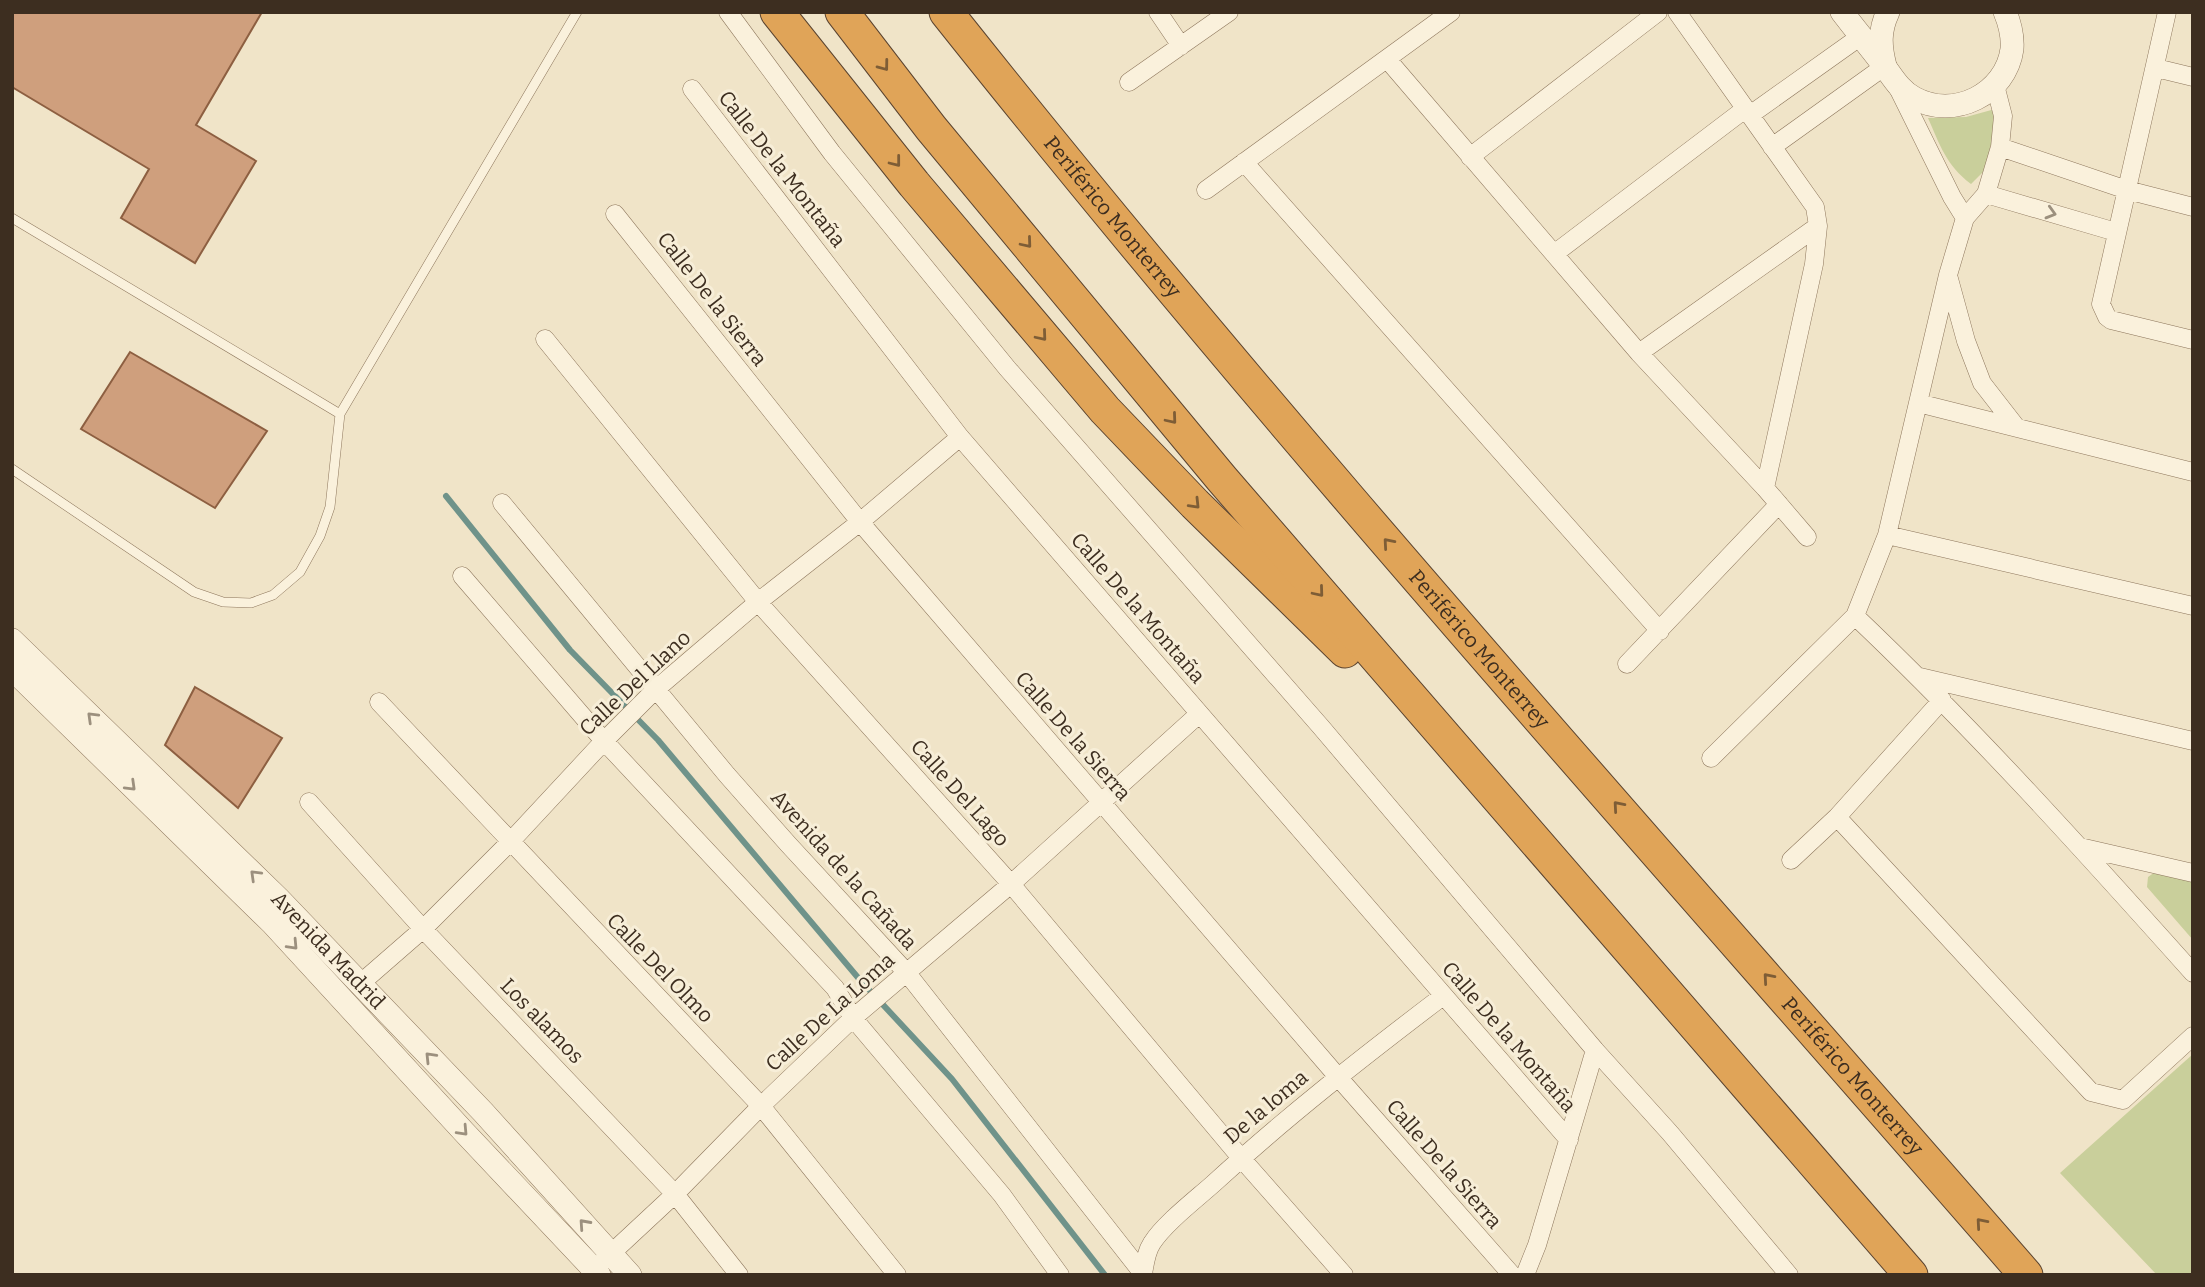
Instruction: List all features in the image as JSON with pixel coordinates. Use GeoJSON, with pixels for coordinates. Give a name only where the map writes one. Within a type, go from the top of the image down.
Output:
{"type":"FeatureCollection","features":[{"type":"Feature","properties":{"kind":"highway"},"geometry":{"type":"LineString","coordinates":[[778,12],[914,184],[1105,410],[1214,523],[1373,678],[1396,696],[1417,707]]}},
{"type":"Feature","properties":{"kind":"highway"},"geometry":{"type":"LineString","coordinates":[[842,12],[931,128],[1222,480],[1911,1275]]}},
{"type":"Feature","properties":{"kind":"highway","name":"Periférico Monterrey"},"geometry":{"type":"LineString","coordinates":[[946,12],[1038,128],[1302,444],[2026,1275]]}},
{"type":"Feature","properties":{"kind":"street"},"geometry":{"type":"LineString","coordinates":[[728,12],[832,153],[1007,368],[1321,727],[1789,1275]]}},
{"type":"Feature","properties":{"kind":"street"},"geometry":{"type":"LineString","coordinates":[[1158,12],[1181,46]]}},
{"type":"Feature","properties":{"kind":"street"},"geometry":{"type":"LineString","coordinates":[[1129,82],[1229,12]]}},
{"type":"Feature","properties":{"kind":"street"},"geometry":{"type":"LineString","coordinates":[[1206,190],[1451,12]]}},
{"type":"Feature","properties":{"kind":"street"},"geometry":{"type":"LineString","coordinates":[[1470,158],[1658,12]]}},
{"type":"Feature","properties":{"kind":"street"},"geometry":{"type":"LineString","coordinates":[[1677,12],[1815,207],[1818,226],[1814,264],[1765,488]]}},
{"type":"Feature","properties":{"kind":"street"},"geometry":{"type":"LineString","coordinates":[[1842,12],[1891,75],[1913,98],[1933,106],[1955,106],[1976,100],[1995,85],[2006,69],[2023,12]]}},
{"type":"Feature","properties":{"kind":"street"},"geometry":{"type":"LineString","coordinates":[[1888,12],[1883,23],[1880,45],[1891,75],[1965,218]]}},
{"type":"Feature","properties":{"kind":"street"},"geometry":{"type":"LineString","coordinates":[[2005,12],[2011,27],[2012,48]]}},
{"type":"Feature","properties":{"kind":"street"},"geometry":{"type":"LineString","coordinates":[[2167,12],[2101,299],[2106,317],[2118,323],[2193,340]]}},
{"type":"Feature","properties":{"kind":"street"},"geometry":{"type":"LineString","coordinates":[[1554,254],[1748,112],[1861,36]]}},
{"type":"Feature","properties":{"kind":"street"},"geometry":{"type":"LineString","coordinates":[[1387,59],[1639,353],[1807,537]]}},
{"type":"Feature","properties":{"kind":"street"},"geometry":{"type":"LineString","coordinates":[[2156,68],[2193,77]]}},
{"type":"Feature","properties":{"kind":"street"},"geometry":{"type":"LineString","coordinates":[[1772,147],[1891,75]]}},
{"type":"Feature","properties":{"kind":"street"},"geometry":{"type":"LineString","coordinates":[[1712,758],[1855,615],[1887,535],[1948,275],[1965,218],[1986,194],[2000,147],[2003,116],[1995,85]]}},
{"type":"Feature","properties":{"kind":"street","name":"Calle De la Montaña"},"geometry":{"type":"LineString","coordinates":[[692,89],[960,437],[1569,1140]]}},
{"type":"Feature","properties":{"kind":"street"},"geometry":{"type":"LineString","coordinates":[[2000,147],[2127,190],[2193,207]]}},
{"type":"Feature","properties":{"kind":"street"},"geometry":{"type":"LineString","coordinates":[[1244,162],[1660,631]]}},
{"type":"Feature","properties":{"kind":"street"},"geometry":{"type":"LineString","coordinates":[[1986,194],[2116,232]]}},
{"type":"Feature","properties":{"kind":"street","name":"Calle De la Sierra"},"geometry":{"type":"LineString","coordinates":[[615,214],[860,522],[1512,1275]]}},
{"type":"Feature","properties":{"kind":"street"},"geometry":{"type":"LineString","coordinates":[[1639,353],[1818,226]]}},
{"type":"Feature","properties":{"kind":"street"},"geometry":{"type":"LineString","coordinates":[[1948,275],[1966,341],[1982,383],[2017,428]]}},
{"type":"Feature","properties":{"kind":"street","name":"Calle Del Lago"},"geometry":{"type":"LineString","coordinates":[[545,338],[758,602],[1011,884],[1241,1158],[1344,1275]]}},
{"type":"Feature","properties":{"kind":"street"},"geometry":{"type":"LineString","coordinates":[[1918,403],[2193,472]]}},
{"type":"Feature","properties":{"kind":"street","name":"Calle Del Llano"},"geometry":{"type":"LineString","coordinates":[[360,984],[423,929],[510,842],[651,693],[960,437]]}},
{"type":"Feature","properties":{"kind":"street","name":"Avenida de la Cañada"},"geometry":{"type":"LineString","coordinates":[[502,503],[651,693],[788,844],[902,977],[1143,1274]]}},
{"type":"Feature","properties":{"kind":"street"},"geometry":{"type":"LineString","coordinates":[[1627,664],[1779,504]]}},
{"type":"Feature","properties":{"kind":"street"},"geometry":{"type":"LineString","coordinates":[[1887,535],[2193,606]]}},
{"type":"Feature","properties":{"kind":"street"},"geometry":{"type":"LineString","coordinates":[[462,576],[604,741],[858,1013],[1002,1195],[1060,1275]]}},
{"type":"Feature","properties":{"kind":"street"},"geometry":{"type":"LineString","coordinates":[[1855,615],[1942,700],[2193,973]]}},
{"type":"Feature","properties":{"kind":"street","name":"Avenida Madrid"},"geometry":{"type":"LineString","coordinates":[[12,640],[278,898],[483,1112],[601,1266]]}},
{"type":"Feature","properties":{"kind":"street","name":"Avenida Madrid"},"geometry":{"type":"LineString","coordinates":[[12,669],[272,923],[464,1132],[601,1266],[630,1275]]}},
{"type":"Feature","properties":{"kind":"street"},"geometry":{"type":"LineString","coordinates":[[1919,677],[2193,741]]}},
{"type":"Feature","properties":{"kind":"street"},"geometry":{"type":"LineString","coordinates":[[1791,860],[1837,817],[1942,700]]}},
{"type":"Feature","properties":{"kind":"street","name":"Calle Del Olmo"},"geometry":{"type":"LineString","coordinates":[[379,702],[761,1106],[897,1275]]}},
{"type":"Feature","properties":{"kind":"street","name":"Calle De La Loma"},"geometry":{"type":"LineString","coordinates":[[601,1266],[858,1013],[1011,884],[1199,714]]}},
{"type":"Feature","properties":{"kind":"street","name":"Los alamos"},"geometry":{"type":"LineString","coordinates":[[309,802],[423,929],[676,1194],[739,1275]]}},
{"type":"Feature","properties":{"kind":"street"},"geometry":{"type":"LineString","coordinates":[[1837,817],[2091,1092],[2123,1100],[2193,1036]]}},
{"type":"Feature","properties":{"kind":"street"},"geometry":{"type":"LineString","coordinates":[[2080,847],[2193,873]]}},
{"type":"Feature","properties":{"kind":"street","name":"De la loma"},"geometry":{"type":"LineString","coordinates":[[1143,1274],[1152,1242],[1241,1158],[1338,1077],[1443,996]]}},
{"type":"Feature","properties":{"kind":"street"},"geometry":{"type":"LineString","coordinates":[[1525,1275],[1595,1050]]}},
{"type":"Feature","properties":{"kind":"lane"},"geometry":{"type":"LineString","coordinates":[[12,469],[194,592],[223,602],[251,603],[274,595],[300,572],[320,536],[330,507],[340,414],[577,12]]}},
{"type":"Feature","properties":{"kind":"lane"},"geometry":{"type":"LineString","coordinates":[[12,218],[340,414]]}},
{"type":"Feature","properties":{"kind":"green space"},"geometry":{"type":"Polygon","coordinates":[[[1995,109],[1995,127],[1985,170],[1971,184],[1950,162],[1928,118],[1966,117],[1995,109]]]}},
{"type":"Feature","properties":{"kind":"green space"},"geometry":{"type":"Polygon","coordinates":[[[2155,872],[2193,880],[2193,940],[2147,887],[2148,877],[2155,872]]]}},
{"type":"Feature","properties":{"kind":"green space"},"geometry":{"type":"Polygon","coordinates":[[[2193,1054],[2193,1275],[2157,1275],[2060,1173],[2193,1054]]]}},
{"type":"Feature","properties":{"kind":"building"},"geometry":{"type":"Polygon","coordinates":[[[12,12],[262,12],[196,125],[256,161],[195,263],[121,218],[149,169],[12,87],[12,12]]]}},
{"type":"Feature","properties":{"kind":"building"},"geometry":{"type":"Polygon","coordinates":[[[130,352],[267,431],[215,508],[81,429],[130,352]]]}},
{"type":"Feature","properties":{"kind":"building"},"geometry":{"type":"Polygon","coordinates":[[[195,687],[282,738],[238,808],[165,745],[195,687]]]}},
{"type":"Feature","properties":{"kind":"waterway"},"geometry":{"type":"LineString","coordinates":[[446,496],[570,650],[658,740],[860,980],[952,1079],[1105,1275]]}}]}
